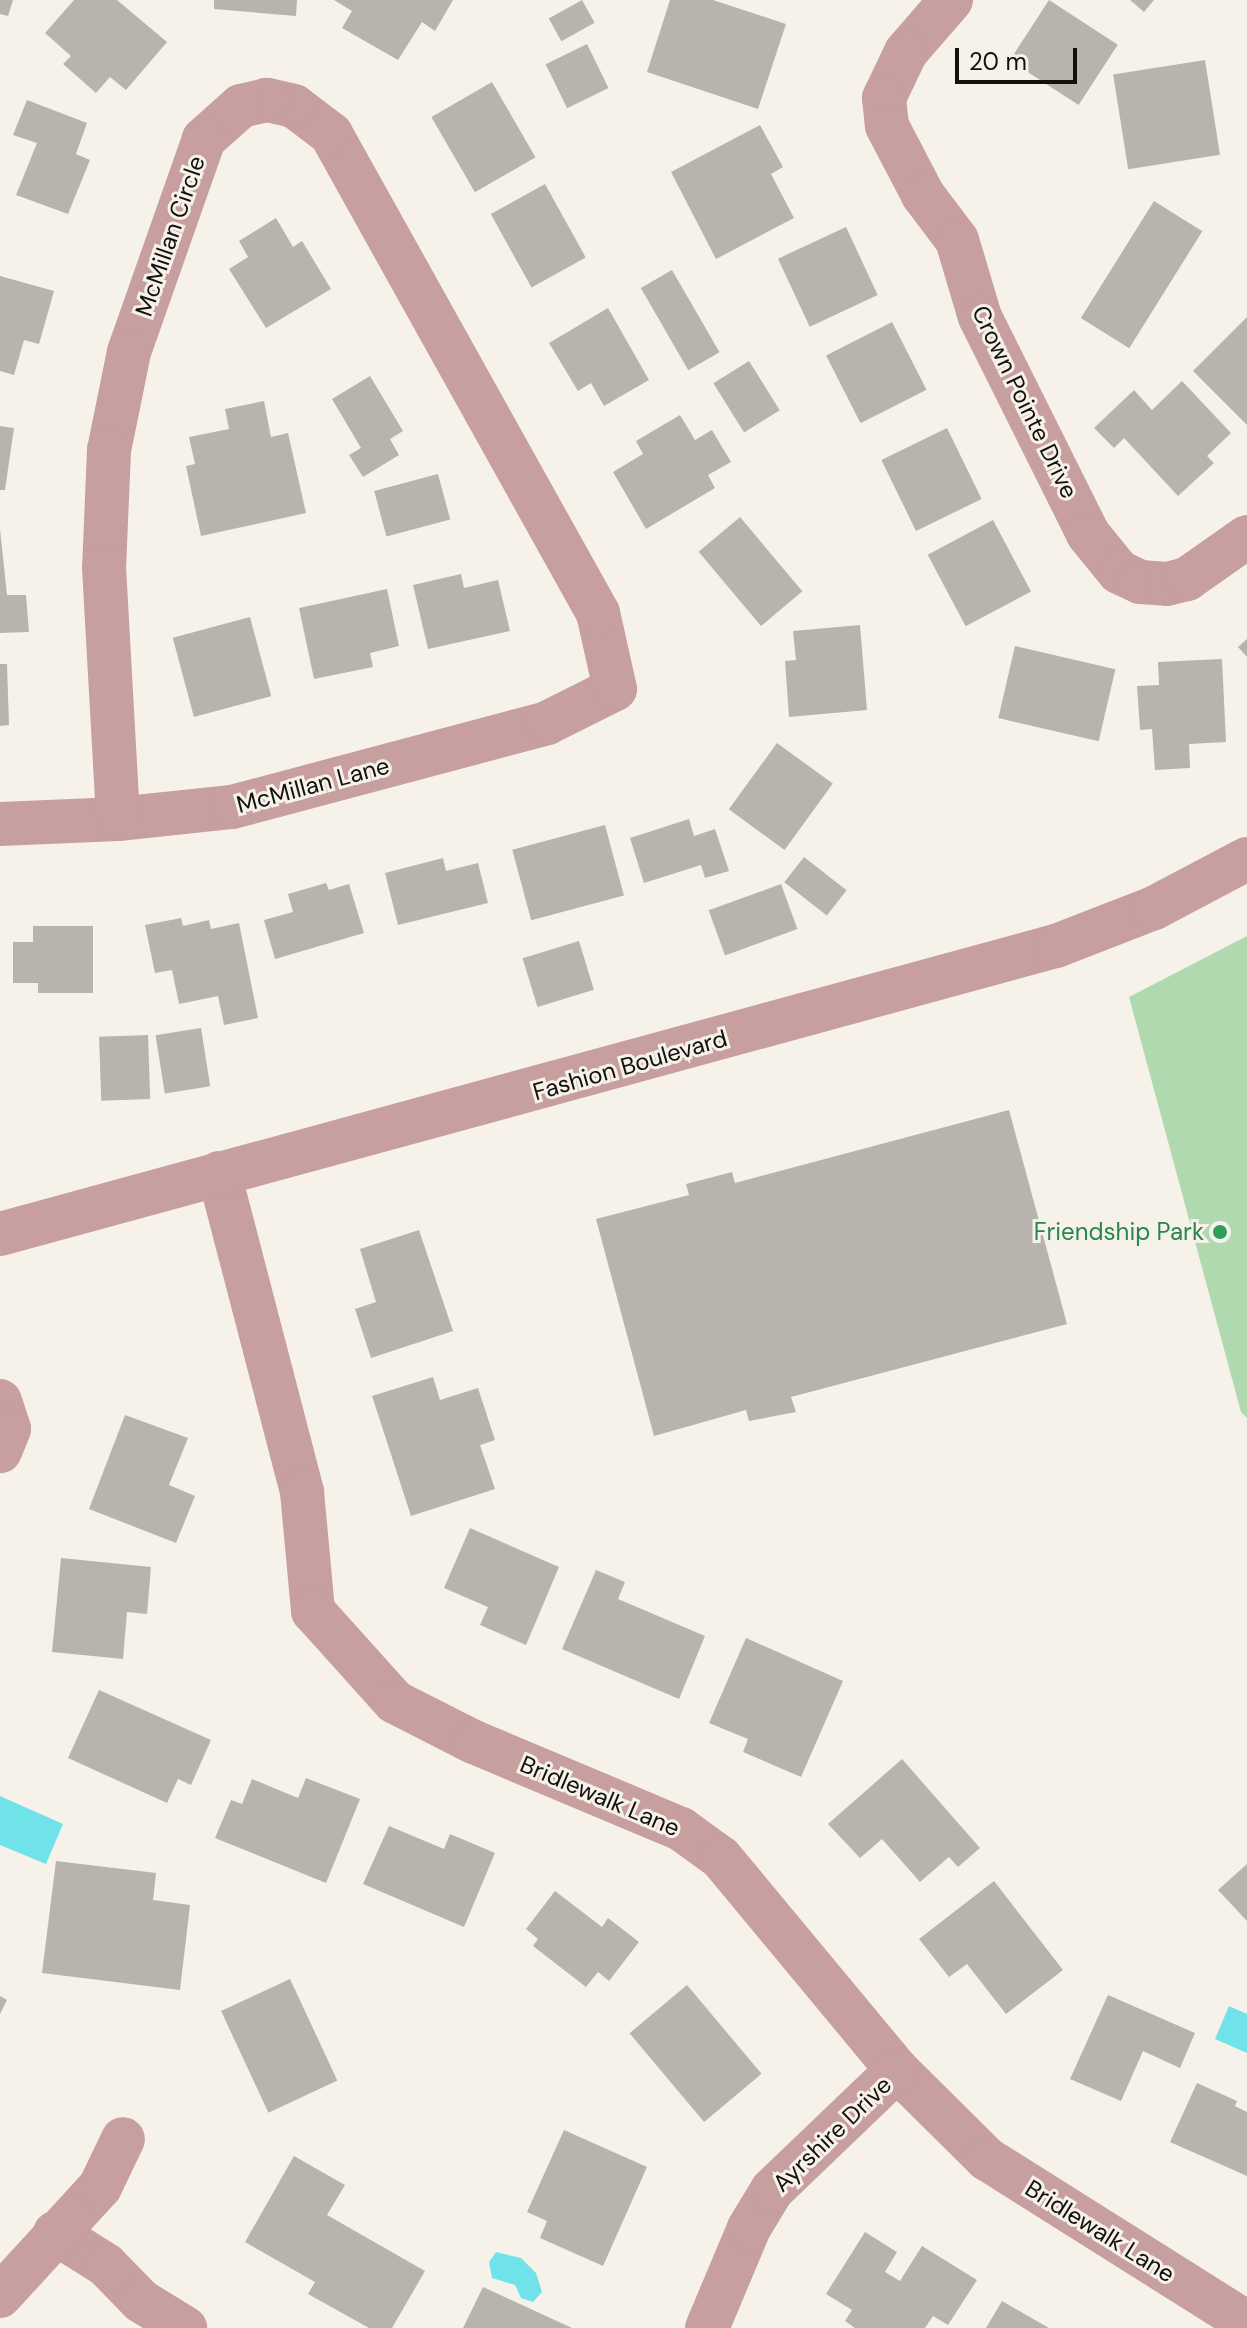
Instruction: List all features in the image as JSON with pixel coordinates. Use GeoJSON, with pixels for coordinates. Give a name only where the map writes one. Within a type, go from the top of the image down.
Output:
{"type":"FeatureCollection","features":[{"type":"Feature","properties":{"kind":"street","name":"Crown Pointe Drive"},"geometry":{"type":"LineString","coordinates":[[951,0],[906,52],[884,98],[887,126],[923,195],[957,240],[980,317],[1088,534],[1119,572],[1140,582],[1187,579],[1247,537]]}},
{"type":"Feature","properties":{"kind":"street","name":"McMillan Circle"},"geometry":{"type":"LineString","coordinates":[[118,819],[104,567],[109,450],[129,352],[199,154],[222,118],[241,106],[267,100],[294,106],[331,134],[598,613],[615,689]]}},
{"type":"Feature","properties":{"kind":"street","name":"McMillan Lane"},"geometry":{"type":"LineString","coordinates":[[0,824],[118,819],[232,807],[547,723],[615,689]]}},
{"type":"Feature","properties":{"kind":"street","name":"Fashion Boulevard"},"geometry":{"type":"LineString","coordinates":[[0,1234],[219,1173],[493,1103],[1056,946],[1154,908],[1247,859]]}},
{"type":"Feature","properties":{"kind":"street","name":"Bridlewalk Lane"},"geometry":{"type":"LineString","coordinates":[[219,1173],[302,1492],[313,1611],[395,1702],[474,1742],[681,1829],[721,1858],[897,2070],[987,2159],[1247,2323]]}},
{"type":"Feature","properties":{"kind":"street"},"geometry":{"type":"LineString","coordinates":[[0,1401],[9,1429],[0,1451]]}},
{"type":"Feature","properties":{"kind":"street","name":"Ayrshire Drive"},"geometry":{"type":"LineString","coordinates":[[707,2328],[749,2228],[772,2190],[897,2070]]}},
{"type":"Feature","properties":{"kind":"street"},"geometry":{"type":"LineString","coordinates":[[0,2296],[100,2187],[123,2139]]}},
{"type":"Feature","properties":{"kind":"street"},"geometry":{"type":"LineString","coordinates":[[55,2233],[106,2265],[141,2301],[185,2328]]}},
{"type":"Feature","properties":{"kind":"green space","name":"Friendship Park"},"geometry":{"type":"Polygon","coordinates":[[[1247,936],[1247,1418],[1241,1412],[1129,997],[1247,936]]]}},
{"type":"Feature","properties":{"kind":"water"},"geometry":{"type":"Polygon","coordinates":[[[0,1796],[63,1824],[46,1864],[0,1845],[0,1796]]]}},
{"type":"Feature","properties":{"kind":"water"},"geometry":{"type":"Polygon","coordinates":[[[1229,2006],[1247,2014],[1247,2053],[1215,2039],[1229,2006]]]}},
{"type":"Feature","properties":{"kind":"water"},"geometry":{"type":"Polygon","coordinates":[[[496,2252],[521,2258],[536,2273],[542,2292],[533,2302],[521,2298],[515,2285],[492,2278],[489,2262],[496,2252]]]}},
{"type":"Feature","properties":{"kind":"building"},"geometry":{"type":"Polygon","coordinates":[[[0,0],[13,0],[8,16],[0,14],[0,0]]]}},
{"type":"Feature","properties":{"kind":"building"},"geometry":{"type":"Polygon","coordinates":[[[74,0],[117,0],[167,42],[126,90],[110,77],[96,93],[63,64],[71,56],[45,33],[74,0]]]}},
{"type":"Feature","properties":{"kind":"building"},"geometry":{"type":"Polygon","coordinates":[[[214,0],[297,0],[296,16],[214,9],[214,0]]]}},
{"type":"Feature","properties":{"kind":"building"},"geometry":{"type":"Polygon","coordinates":[[[334,0],[453,0],[435,31],[422,22],[398,60],[342,28],[352,11],[334,0]]]}},
{"type":"Feature","properties":{"kind":"building"},"geometry":{"type":"Polygon","coordinates":[[[582,0],[595,23],[561,41],[549,18],[582,0]]]}},
{"type":"Feature","properties":{"kind":"building"},"geometry":{"type":"Polygon","coordinates":[[[670,0],[713,0],[786,24],[758,109],[647,72],[670,0]]]}},
{"type":"Feature","properties":{"kind":"building"},"geometry":{"type":"Polygon","coordinates":[[[1049,0],[1118,45],[1079,105],[1010,60],[1049,0]]]}},
{"type":"Feature","properties":{"kind":"building"},"geometry":{"type":"Polygon","coordinates":[[[1130,0],[1154,0],[1144,12],[1130,0]]]}},
{"type":"Feature","properties":{"kind":"building"},"geometry":{"type":"Polygon","coordinates":[[[587,44],[608,88],[567,108],[546,64],[587,44]]]}},
{"type":"Feature","properties":{"kind":"building"},"geometry":{"type":"Polygon","coordinates":[[[1205,60],[1220,155],[1128,169],[1113,75],[1205,60]]]}},
{"type":"Feature","properties":{"kind":"building"},"geometry":{"type":"Polygon","coordinates":[[[492,82],[536,157],[475,192],[431,117],[492,82]]]}},
{"type":"Feature","properties":{"kind":"building"},"geometry":{"type":"Polygon","coordinates":[[[27,100],[87,123],[76,154],[90,160],[68,214],[16,195],[37,143],[13,135],[27,100]]]}},
{"type":"Feature","properties":{"kind":"building"},"geometry":{"type":"Polygon","coordinates":[[[760,125],[783,167],[771,174],[794,218],[716,259],[671,172],[760,125]]]}},
{"type":"Feature","properties":{"kind":"building"},"geometry":{"type":"Polygon","coordinates":[[[545,184],[586,257],[531,288],[491,214],[545,184]]]}},
{"type":"Feature","properties":{"kind":"building"},"geometry":{"type":"Polygon","coordinates":[[[1154,201],[1202,231],[1129,348],[1081,318],[1154,201]]]}},
{"type":"Feature","properties":{"kind":"building"},"geometry":{"type":"Polygon","coordinates":[[[276,218],[293,247],[302,241],[331,289],[266,328],[229,269],[248,257],[239,241],[276,218]]]}},
{"type":"Feature","properties":{"kind":"building"},"geometry":{"type":"Polygon","coordinates":[[[846,227],[878,295],[810,327],[778,259],[846,227]]]}},
{"type":"Feature","properties":{"kind":"building"},"geometry":{"type":"Polygon","coordinates":[[[672,270],[720,352],[688,370],[641,288],[672,270]]]}},
{"type":"Feature","properties":{"kind":"building"},"geometry":{"type":"Polygon","coordinates":[[[0,276],[54,291],[39,344],[24,340],[14,375],[0,371],[0,276]]]}},
{"type":"Feature","properties":{"kind":"building"},"geometry":{"type":"Polygon","coordinates":[[[608,308],[649,380],[604,406],[591,383],[578,391],[549,343],[608,308]]]}},
{"type":"Feature","properties":{"kind":"building"},"geometry":{"type":"Polygon","coordinates":[[[1247,317],[1247,425],[1193,371],[1247,317]]]}},
{"type":"Feature","properties":{"kind":"building"},"geometry":{"type":"Polygon","coordinates":[[[892,322],[927,390],[861,423],[826,356],[892,322]]]}},
{"type":"Feature","properties":{"kind":"building"},"geometry":{"type":"Polygon","coordinates":[[[749,361],[780,410],[744,432],[713,383],[749,361]]]}},
{"type":"Feature","properties":{"kind":"building"},"geometry":{"type":"Polygon","coordinates":[[[370,376],[403,431],[390,439],[399,455],[363,477],[349,455],[361,448],[332,399],[370,376]]]}},
{"type":"Feature","properties":{"kind":"building"},"geometry":{"type":"Polygon","coordinates":[[[1182,381],[1231,433],[1207,456],[1214,463],[1178,496],[1124,438],[1114,448],[1094,428],[1134,390],[1152,410],[1182,381]]]}},
{"type":"Feature","properties":{"kind":"building"},"geometry":{"type":"Polygon","coordinates":[[[264,401],[271,437],[288,433],[306,513],[201,536],[186,466],[195,464],[189,437],[229,429],[225,409],[264,401]]]}},
{"type":"Feature","properties":{"kind":"building"},"geometry":{"type":"Polygon","coordinates":[[[680,415],[695,440],[712,430],[731,462],[708,475],[715,488],[646,529],[613,472],[643,454],[636,441],[680,415]]]}},
{"type":"Feature","properties":{"kind":"building"},"geometry":{"type":"Polygon","coordinates":[[[0,426],[14,428],[5,490],[0,490],[0,426]]]}},
{"type":"Feature","properties":{"kind":"building"},"geometry":{"type":"Polygon","coordinates":[[[947,428],[982,499],[916,531],[881,460],[947,428]]]}},
{"type":"Feature","properties":{"kind":"building"},"geometry":{"type":"Polygon","coordinates":[[[438,474],[450,519],[386,536],[374,491],[438,474]]]}},
{"type":"Feature","properties":{"kind":"building"},"geometry":{"type":"Polygon","coordinates":[[[740,517],[802,591],[761,626],[699,552],[740,517]]]}},
{"type":"Feature","properties":{"kind":"building"},"geometry":{"type":"Polygon","coordinates":[[[993,520],[1031,592],[966,626],[928,555],[993,520]]]}},
{"type":"Feature","properties":{"kind":"building"},"geometry":{"type":"Polygon","coordinates":[[[0,529],[7,595],[26,595],[29,632],[0,633],[0,529]]]}},
{"type":"Feature","properties":{"kind":"building"},"geometry":{"type":"Polygon","coordinates":[[[461,574],[464,588],[498,580],[510,631],[428,649],[413,585],[461,574]]]}},
{"type":"Feature","properties":{"kind":"building"},"geometry":{"type":"Polygon","coordinates":[[[387,589],[399,646],[370,653],[373,667],[314,679],[299,608],[387,589]]]}},
{"type":"Feature","properties":{"kind":"building"},"geometry":{"type":"Polygon","coordinates":[[[250,617],[271,696],[194,717],[173,638],[250,617]]]}},
{"type":"Feature","properties":{"kind":"building"},"geometry":{"type":"Polygon","coordinates":[[[860,625],[867,710],[789,717],[785,661],[796,660],[793,631],[860,625]]]}},
{"type":"Feature","properties":{"kind":"building"},"geometry":{"type":"Polygon","coordinates":[[[1247,639],[1247,657],[1238,647],[1247,639]]]}},
{"type":"Feature","properties":{"kind":"building"},"geometry":{"type":"Polygon","coordinates":[[[1015,646],[1115,669],[1099,741],[998,718],[1015,646]]]}},
{"type":"Feature","properties":{"kind":"building"},"geometry":{"type":"Polygon","coordinates":[[[1222,659],[1226,742],[1189,744],[1190,768],[1155,770],[1152,729],[1140,730],[1137,686],[1159,685],[1158,662],[1222,659]]]}},
{"type":"Feature","properties":{"kind":"building"},"geometry":{"type":"Polygon","coordinates":[[[0,664],[7,664],[9,725],[0,726],[0,664]]]}},
{"type":"Feature","properties":{"kind":"building"},"geometry":{"type":"Polygon","coordinates":[[[777,743],[833,784],[785,850],[729,809],[777,743]]]}},
{"type":"Feature","properties":{"kind":"building"},"geometry":{"type":"Polygon","coordinates":[[[689,819],[694,836],[715,829],[729,871],[705,878],[701,865],[644,883],[630,838],[689,819]]]}},
{"type":"Feature","properties":{"kind":"building"},"geometry":{"type":"Polygon","coordinates":[[[605,825],[624,896],[531,920],[512,850],[605,825]]]}},
{"type":"Feature","properties":{"kind":"building"},"geometry":{"type":"Polygon","coordinates":[[[804,857],[847,890],[827,915],[784,882],[804,857]]]}},
{"type":"Feature","properties":{"kind":"building"},"geometry":{"type":"Polygon","coordinates":[[[443,858],[446,871],[478,863],[488,903],[398,925],[385,873],[443,858]]]}},
{"type":"Feature","properties":{"kind":"building"},"geometry":{"type":"Polygon","coordinates":[[[326,883],[329,890],[349,884],[364,933],[275,959],[264,920],[293,912],[288,894],[326,883]]]}},
{"type":"Feature","properties":{"kind":"building"},"geometry":{"type":"Polygon","coordinates":[[[781,884],[797,929],[725,955],[709,910],[781,884]]]}},
{"type":"Feature","properties":{"kind":"building"},"geometry":{"type":"Polygon","coordinates":[[[181,918],[183,926],[209,920],[211,929],[239,923],[258,1018],[224,1025],[218,996],[179,1004],[172,970],[155,973],[145,925],[181,918]]]}},
{"type":"Feature","properties":{"kind":"building"},"geometry":{"type":"Polygon","coordinates":[[[33,926],[93,926],[93,993],[38,993],[38,983],[13,983],[13,942],[33,942],[33,926]]]}},
{"type":"Feature","properties":{"kind":"building"},"geometry":{"type":"Polygon","coordinates":[[[579,941],[594,990],[537,1007],[523,958],[579,941]]]}},
{"type":"Feature","properties":{"kind":"building"},"geometry":{"type":"Polygon","coordinates":[[[201,1028],[210,1086],[165,1093],[156,1035],[201,1028]]]}},
{"type":"Feature","properties":{"kind":"building"},"geometry":{"type":"Polygon","coordinates":[[[148,1035],[150,1099],[101,1101],[99,1037],[148,1035]]]}},
{"type":"Feature","properties":{"kind":"building"},"geometry":{"type":"Polygon","coordinates":[[[1009,1110],[1067,1324],[791,1397],[796,1412],[749,1421],[746,1410],[654,1436],[596,1219],[689,1195],[686,1184],[732,1172],[735,1183],[1009,1110]]]}},
{"type":"Feature","properties":{"kind":"building"},"geometry":{"type":"Polygon","coordinates":[[[419,1230],[453,1331],[371,1358],[355,1309],[376,1302],[360,1249],[419,1230]]]}},
{"type":"Feature","properties":{"kind":"building"},"geometry":{"type":"Polygon","coordinates":[[[433,1377],[440,1400],[478,1388],[495,1440],[480,1445],[495,1489],[411,1516],[372,1396],[433,1377]]]}},
{"type":"Feature","properties":{"kind":"building"},"geometry":{"type":"Polygon","coordinates":[[[125,1415],[188,1438],[169,1485],[195,1496],[176,1543],[89,1509],[125,1415]]]}},
{"type":"Feature","properties":{"kind":"building"},"geometry":{"type":"Polygon","coordinates":[[[470,1528],[559,1567],[526,1645],[480,1625],[488,1607],[444,1588],[470,1528]]]}},
{"type":"Feature","properties":{"kind":"building"},"geometry":{"type":"Polygon","coordinates":[[[61,1558],[151,1567],[147,1614],[127,1612],[123,1659],[52,1652],[61,1558]]]}},
{"type":"Feature","properties":{"kind":"building"},"geometry":{"type":"Polygon","coordinates":[[[596,1570],[625,1582],[618,1599],[705,1636],[679,1699],[562,1649],[596,1570]]]}},
{"type":"Feature","properties":{"kind":"building"},"geometry":{"type":"Polygon","coordinates":[[[746,1638],[843,1681],[801,1777],[743,1752],[748,1739],[709,1723],[746,1638]]]}},
{"type":"Feature","properties":{"kind":"building"},"geometry":{"type":"Polygon","coordinates":[[[99,1690],[211,1740],[191,1785],[178,1779],[167,1803],[68,1758],[99,1690]]]}},
{"type":"Feature","properties":{"kind":"building"},"geometry":{"type":"Polygon","coordinates":[[[902,1759],[980,1848],[958,1867],[949,1857],[920,1882],[882,1839],[860,1858],[828,1824],[902,1759]]]}},
{"type":"Feature","properties":{"kind":"building"},"geometry":{"type":"Polygon","coordinates":[[[306,1778],[360,1799],[326,1883],[215,1838],[231,1800],[242,1804],[252,1779],[298,1798],[306,1778]]]}},
{"type":"Feature","properties":{"kind":"building"},"geometry":{"type":"Polygon","coordinates":[[[389,1826],[444,1849],[450,1834],[495,1853],[464,1927],[363,1884],[389,1826]]]}},
{"type":"Feature","properties":{"kind":"building"},"geometry":{"type":"Polygon","coordinates":[[[56,1861],[156,1873],[153,1900],[190,1905],[180,1990],[42,1973],[56,1861]]]}},
{"type":"Feature","properties":{"kind":"building"},"geometry":{"type":"Polygon","coordinates":[[[1247,1864],[1247,1921],[1218,1890],[1247,1864]]]}},
{"type":"Feature","properties":{"kind":"building"},"geometry":{"type":"Polygon","coordinates":[[[994,1881],[1063,1970],[1006,2014],[967,1964],[949,1977],[919,1939],[994,1881]]]}},
{"type":"Feature","properties":{"kind":"building"},"geometry":{"type":"Polygon","coordinates":[[[555,1891],[602,1927],[608,1918],[639,1942],[609,1981],[598,1972],[586,1987],[533,1946],[538,1939],[526,1929],[555,1891]]]}},
{"type":"Feature","properties":{"kind":"building"},"geometry":{"type":"Polygon","coordinates":[[[290,1979],[337,2081],[268,2113],[221,2011],[290,1979]]]}},
{"type":"Feature","properties":{"kind":"building"},"geometry":{"type":"Polygon","coordinates":[[[687,1985],[762,2074],[704,2122],[630,2033],[687,1985]]]}},
{"type":"Feature","properties":{"kind":"building"},"geometry":{"type":"Polygon","coordinates":[[[1108,1995],[1195,2033],[1180,2068],[1143,2051],[1121,2101],[1070,2079],[1108,1995]]]}},
{"type":"Feature","properties":{"kind":"building"},"geometry":{"type":"Polygon","coordinates":[[[0,1996],[7,2000],[0,2014],[0,1996]]]}},
{"type":"Feature","properties":{"kind":"building"},"geometry":{"type":"Polygon","coordinates":[[[1197,2083],[1237,2101],[1235,2106],[1247,2112],[1247,2176],[1170,2142],[1197,2083]]]}},
{"type":"Feature","properties":{"kind":"building"},"geometry":{"type":"Polygon","coordinates":[[[564,2130],[647,2167],[603,2266],[540,2238],[547,2221],[527,2212],[564,2130]]]}},
{"type":"Feature","properties":{"kind":"building"},"geometry":{"type":"Polygon","coordinates":[[[294,2156],[345,2185],[327,2215],[425,2271],[392,2328],[369,2328],[308,2294],[315,2282],[245,2242],[294,2156]]]}},
{"type":"Feature","properties":{"kind":"building"},"geometry":{"type":"Polygon","coordinates":[[[865,2232],[897,2252],[885,2272],[900,2281],[922,2246],[977,2280],[948,2325],[933,2316],[925,2328],[855,2328],[845,2321],[852,2310],[826,2294],[865,2232]]]}},
{"type":"Feature","properties":{"kind":"building"},"geometry":{"type":"Polygon","coordinates":[[[483,2287],[572,2328],[463,2328],[483,2287]]]}},
{"type":"Feature","properties":{"kind":"building"},"geometry":{"type":"Polygon","coordinates":[[[1002,2301],[1049,2328],[986,2328],[1002,2301]]]}},
{"type":"Feature","properties":{"kind":"place","name":"Friendship Park"},"geometry":{"type":"Point","coordinates":[1220,1232]}}]}
